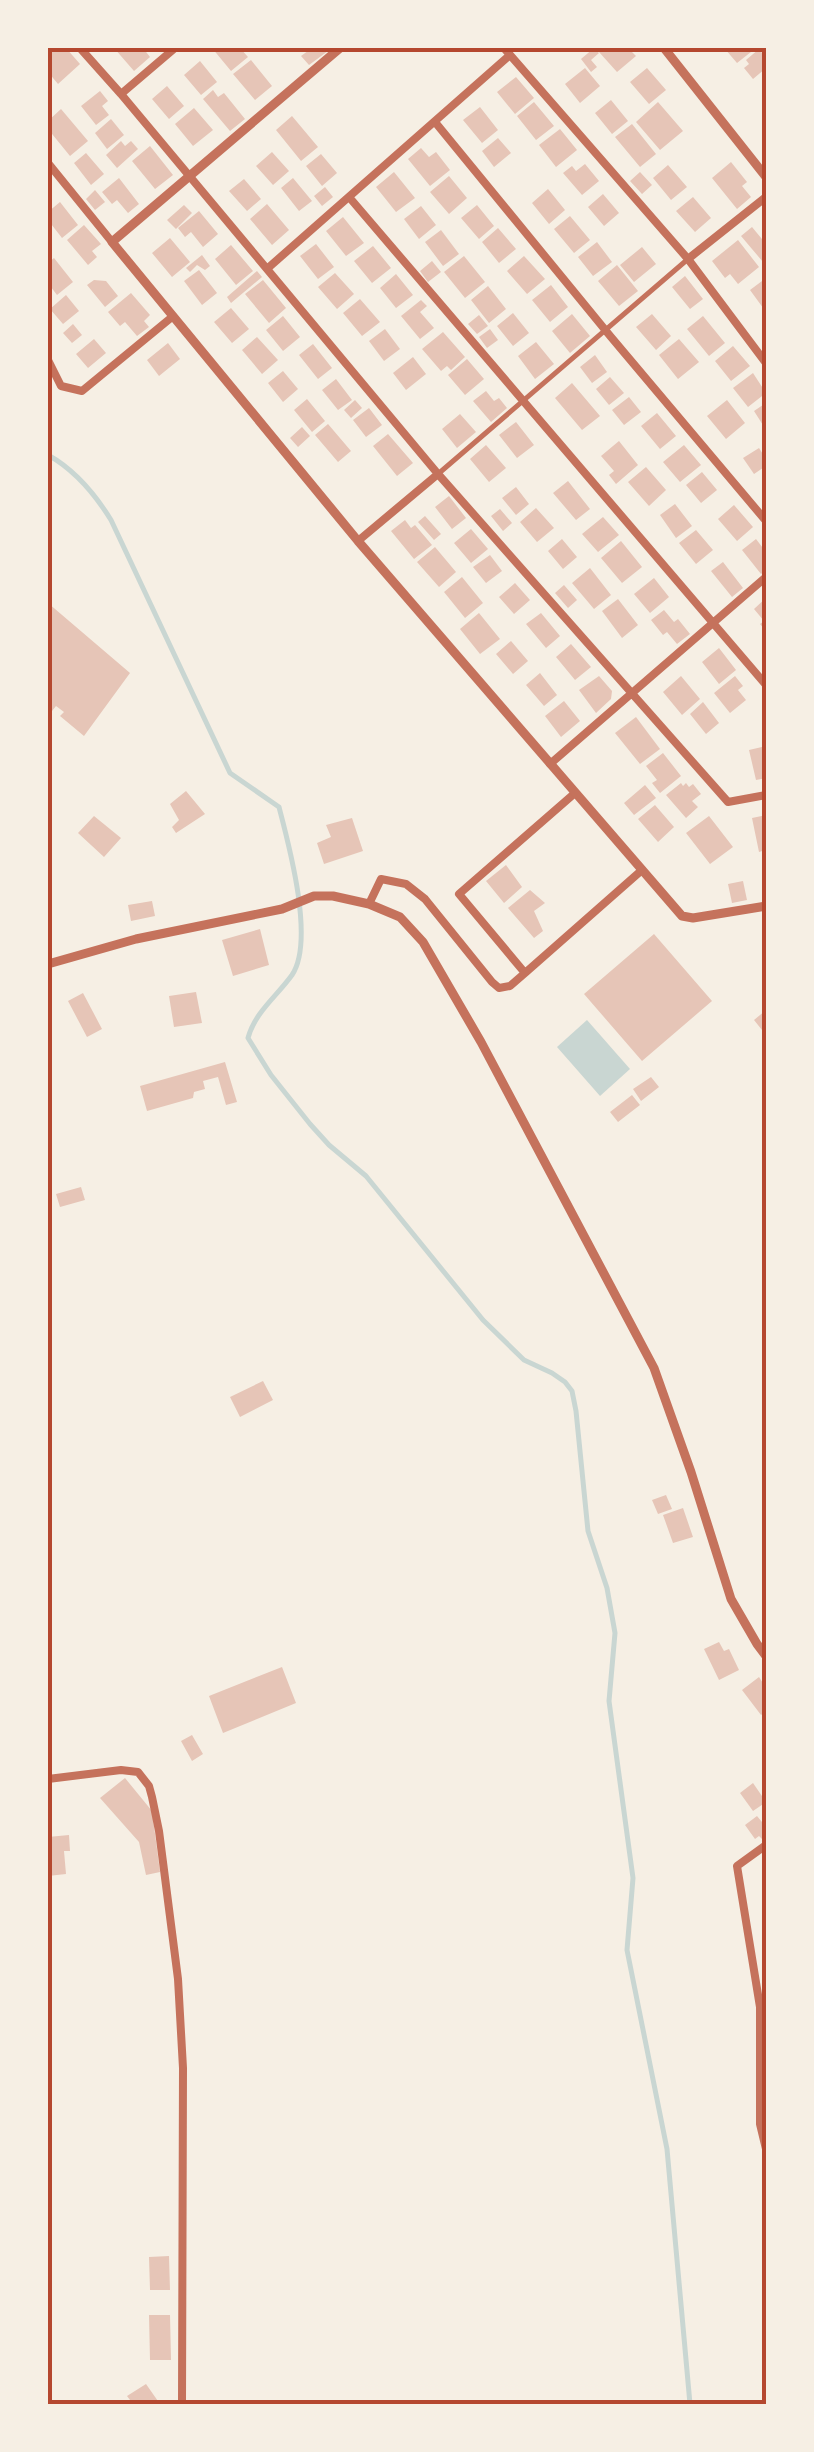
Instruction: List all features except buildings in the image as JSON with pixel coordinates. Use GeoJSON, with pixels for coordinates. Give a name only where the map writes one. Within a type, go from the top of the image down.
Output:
{"type":"FeatureCollection","features":[{"type":"Feature","properties":{"kind":"street"},"geometry":{"type":"LineString","coordinates":[[80,48],[438,474],[728,802],[766,794]]}},
{"type":"Feature","properties":{"kind":"street"},"geometry":{"type":"LineString","coordinates":[[122,94],[175,48]]}},
{"type":"Feature","properties":{"kind":"street"},"geometry":{"type":"LineString","coordinates":[[112,242],[340,48]]}},
{"type":"Feature","properties":{"kind":"street"},"geometry":{"type":"LineString","coordinates":[[664,48],[766,177]]}},
{"type":"Feature","properties":{"kind":"street"},"geometry":{"type":"LineString","coordinates":[[268,268],[435,122],[507,51],[688,259],[766,363]]}},
{"type":"Feature","properties":{"kind":"street"},"geometry":{"type":"LineString","coordinates":[[435,122],[766,521]]}},
{"type":"Feature","properties":{"kind":"street"},"geometry":{"type":"LineString","coordinates":[[48,164],[358,541],[682,916],[694,918],[766,906]]}},
{"type":"Feature","properties":{"kind":"street"},"geometry":{"type":"LineString","coordinates":[[350,197],[766,685]]}},
{"type":"Feature","properties":{"kind":"street"},"geometry":{"type":"LineString","coordinates":[[358,541],[766,197]]}},
{"type":"Feature","properties":{"kind":"street"},"geometry":{"type":"LineString","coordinates":[[48,360],[61,386],[82,391],[172,317]]}},
{"type":"Feature","properties":{"kind":"street"},"geometry":{"type":"LineString","coordinates":[[550,764],[766,578]]}},
{"type":"Feature","properties":{"kind":"street"},"geometry":{"type":"LineString","coordinates":[[525,973],[459,894],[575,793]]}},
{"type":"Feature","properties":{"kind":"street"},"geometry":{"type":"LineString","coordinates":[[369,904],[381,878],[406,884],[424,899],[499,988],[510,986],[642,870]]}},
{"type":"Feature","properties":{"kind":"street"},"geometry":{"type":"LineString","coordinates":[[48,964],[136,938],[282,909],[314,896],[369,904],[400,917],[423,942],[481,1042],[654,1368],[732,1598],[766,1656]]}},
{"type":"Feature","properties":{"kind":"street"},"geometry":{"type":"LineString","coordinates":[[48,1778],[121,1770],[138,1772],[150,1786],[160,1832],[178,1980],[182,2050],[182,2404]]}},
{"type":"Feature","properties":{"kind":"street"},"geometry":{"type":"LineString","coordinates":[[766,1845],[737,1866],[763,2007],[760,2124],[766,2150]]}},
{"type":"Feature","properties":{"kind":"shaded area"},"geometry":{"type":"Polygon","coordinates":[[[587,1020],[630,1069],[600,1096],[557,1047],[587,1020]]]}},
{"type":"Feature","properties":{"kind":"waterway"},"geometry":{"type":"LineString","coordinates":[[48,455],[84,483],[111,520],[230,773],[279,807],[298,892],[301,940],[292,975],[256,1020],[248,1038],[310,1124],[366,1176],[483,1320],[524,1360],[552,1373],[572,1391],[588,1531],[607,1588],[615,1633],[609,1701],[633,1878],[627,1950],[667,2149],[690,2404]]}}]}
